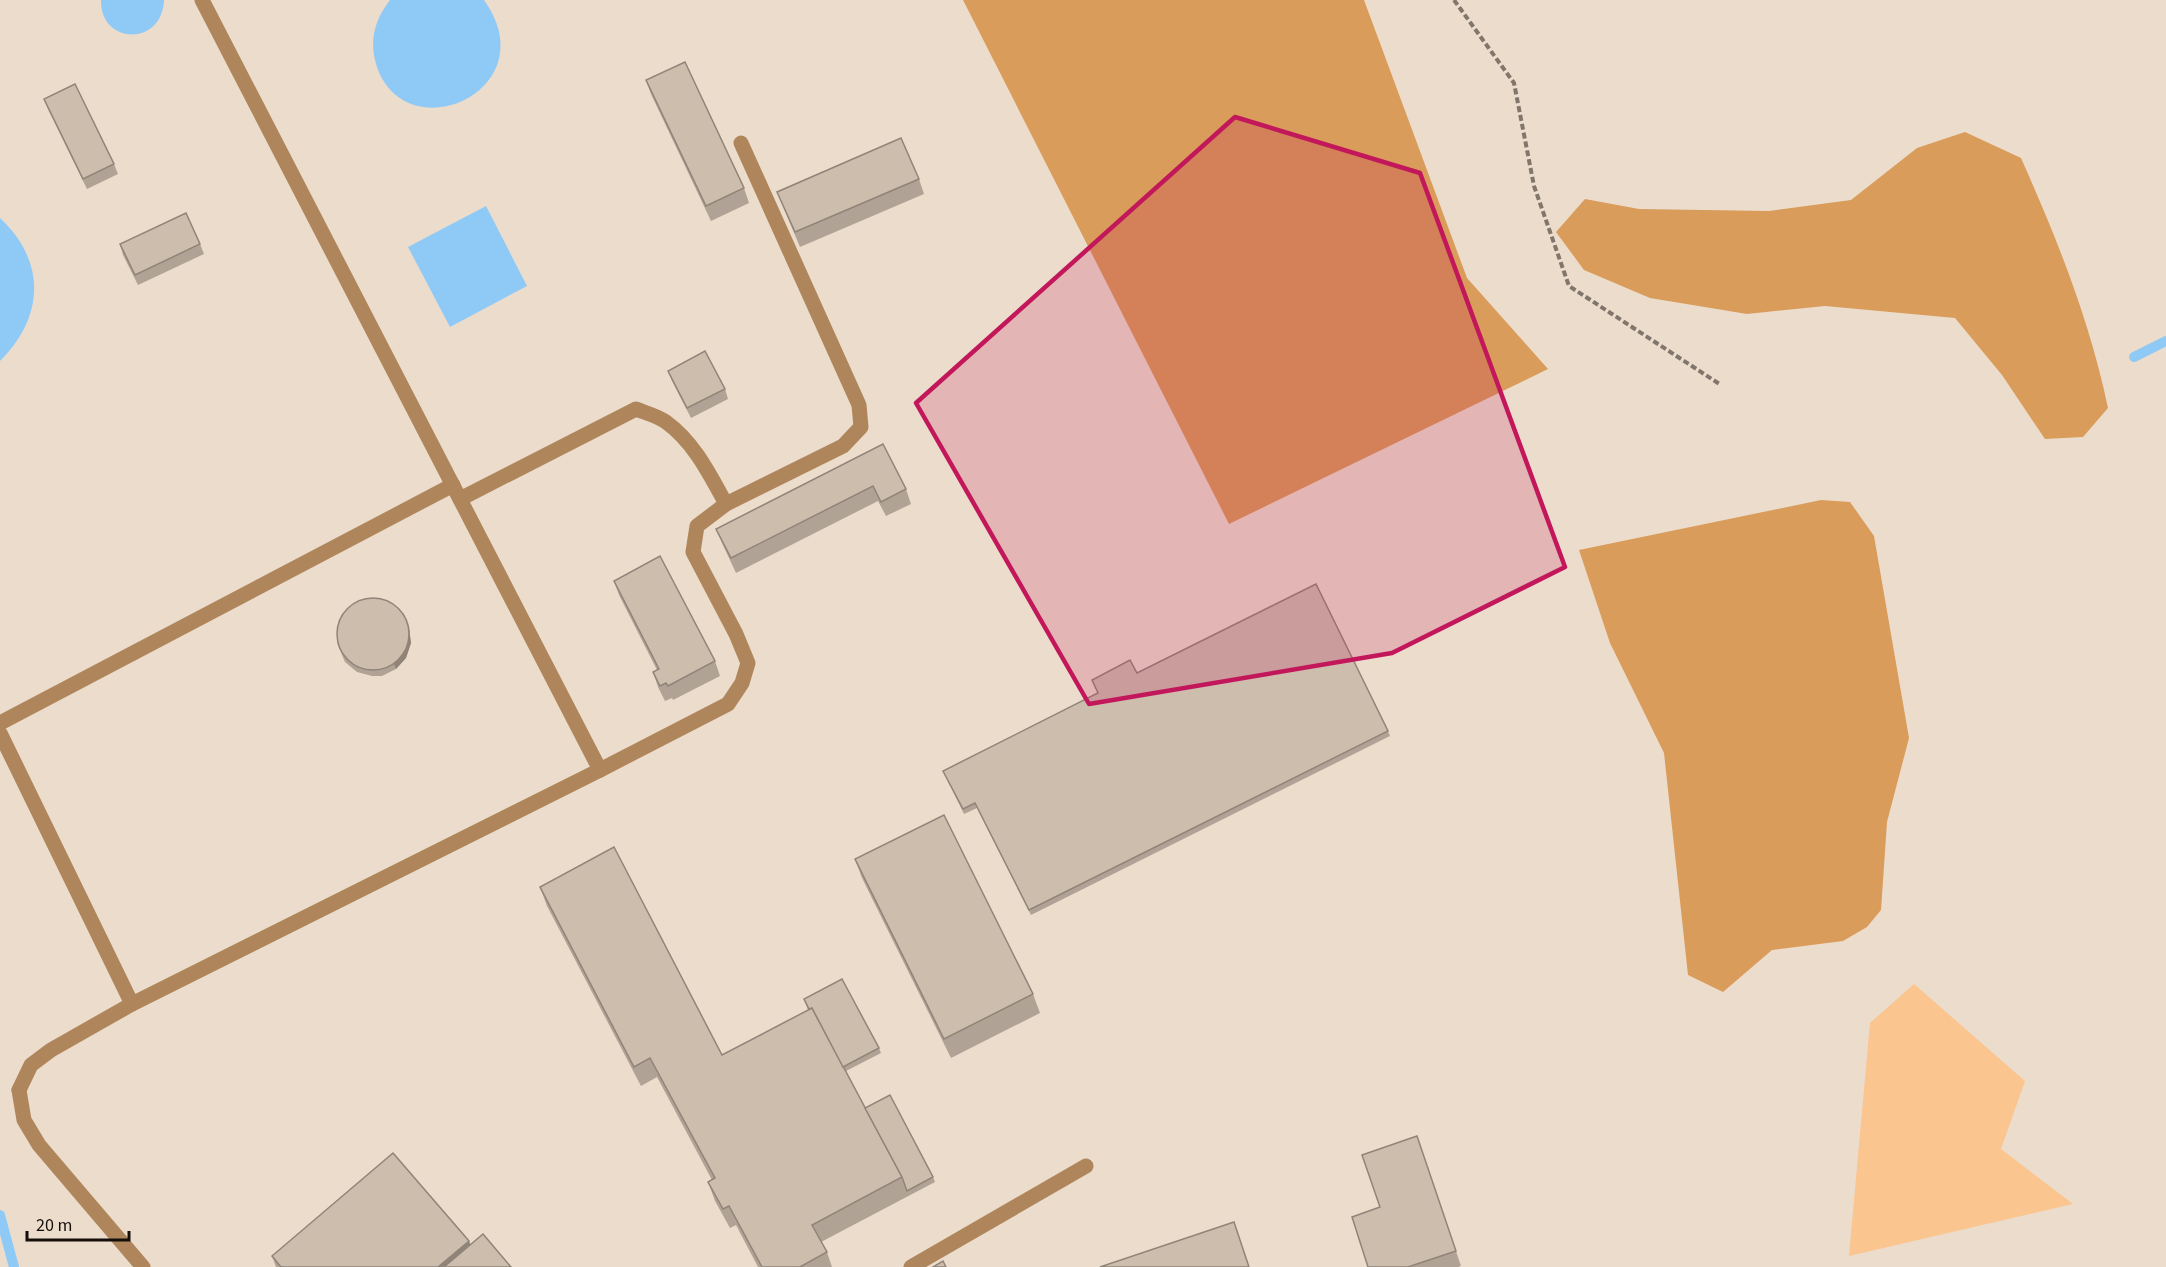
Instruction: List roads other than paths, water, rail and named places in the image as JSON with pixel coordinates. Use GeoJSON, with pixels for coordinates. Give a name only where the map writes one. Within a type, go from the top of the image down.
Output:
{"type":"FeatureCollection","features":[{"type":"Feature","properties":{"kind":"street"},"geometry":{"type":"LineString","coordinates":[[202,0],[600,770]]}},
{"type":"Feature","properties":{"kind":"street"},"geometry":{"type":"LineString","coordinates":[[143,1267],[39,1145],[24,1120],[19,1090],[31,1065],[51,1050],[132,1004],[728,704],[742,683],[748,663],[736,634],[693,552],[697,526],[726,504],[843,446],[861,427],[859,405],[741,143]]}},
{"type":"Feature","properties":{"kind":"street"},"geometry":{"type":"LineString","coordinates":[[0,723],[456,492],[636,410],[665,420],[682,436],[704,464],[726,504]]}},
{"type":"Feature","properties":{"kind":"street"},"geometry":{"type":"LineString","coordinates":[[0,733],[132,1004]]}},
{"type":"Feature","properties":{"kind":"street"},"geometry":{"type":"LineString","coordinates":[[911,1267],[1086,1166]]}},
{"type":"Feature","properties":{"kind":"water"},"geometry":{"type":"Polygon","coordinates":[[[101,0],[164,0],[161,15],[153,26],[143,33],[131,34],[120,32],[110,26],[103,15],[101,0]]]}},
{"type":"Feature","properties":{"kind":"water"},"geometry":{"type":"Polygon","coordinates":[[[390,0],[484,0],[499,33],[498,61],[486,84],[464,100],[439,107],[413,105],[391,91],[376,64],[373,47],[377,22],[390,0]]]}},
{"type":"Feature","properties":{"kind":"water"},"geometry":{"type":"Polygon","coordinates":[[[486,206],[527,286],[450,327],[408,247],[486,206]]]}},
{"type":"Feature","properties":{"kind":"water"},"geometry":{"type":"Polygon","coordinates":[[[0,218],[15,235],[26,253],[32,271],[34,290],[32,308],[25,326],[15,344],[0,361],[0,218]]]}},
{"type":"Feature","properties":{"kind":"waterway"},"geometry":{"type":"LineString","coordinates":[[2134,357],[2166,341]]}},
{"type":"Feature","properties":{"kind":"waterway"},"geometry":{"type":"LineString","coordinates":[[0,1215],[14,1267]]}}]}
